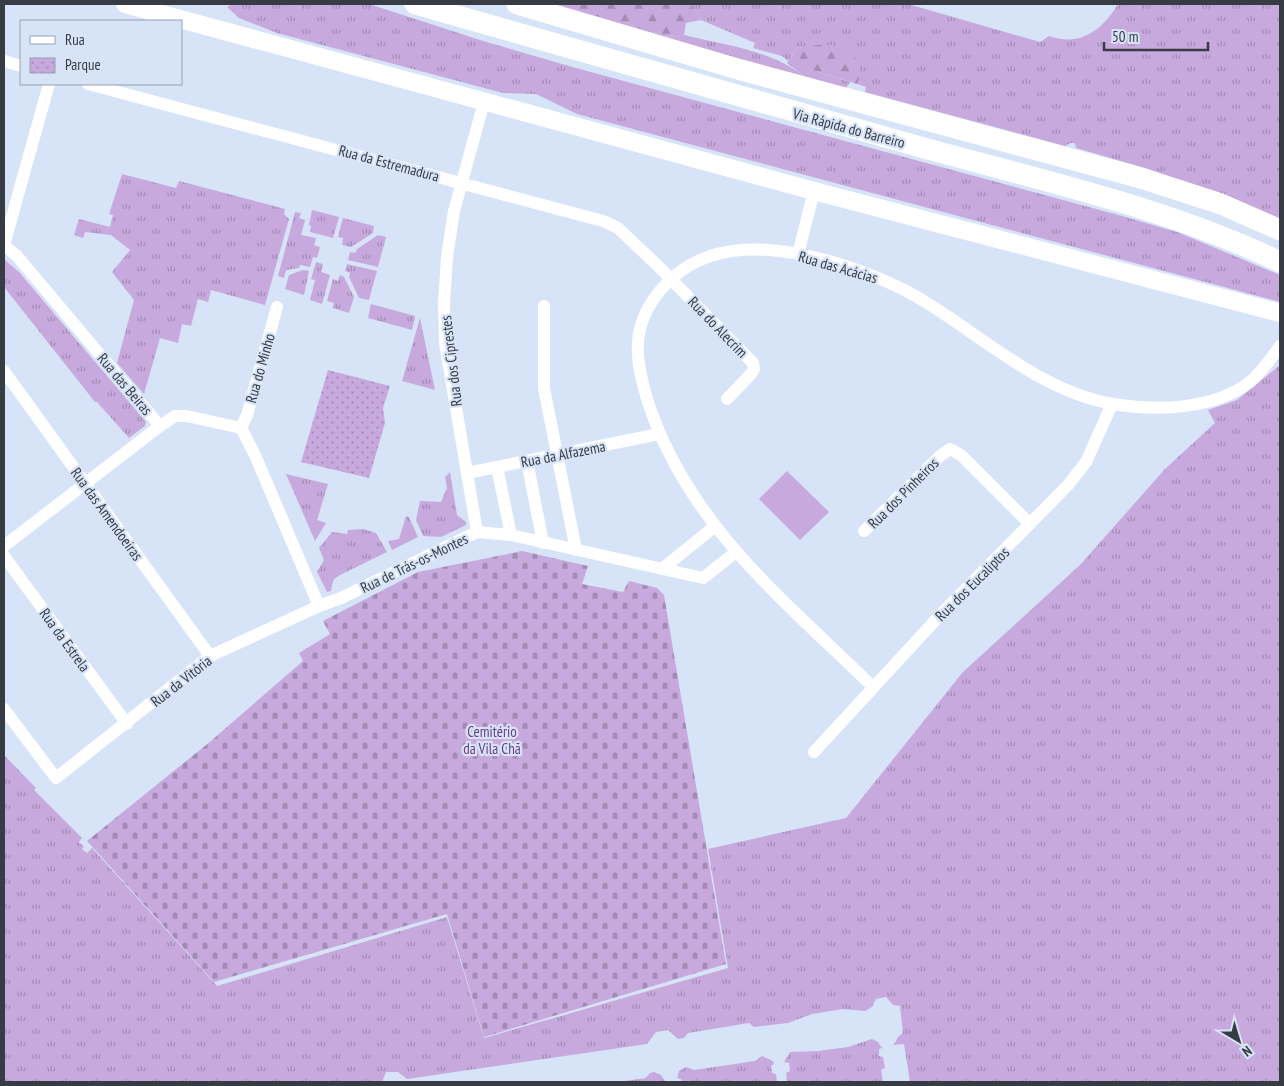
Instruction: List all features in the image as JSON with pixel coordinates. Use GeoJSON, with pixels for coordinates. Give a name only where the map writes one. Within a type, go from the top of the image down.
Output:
{"type":"FeatureCollection","features":[{"type":"Feature","properties":{"kind":"highway","name":"Via Rápida do Barreiro"},"geometry":{"type":"LineString","coordinates":[[415,4],[720,92],[1159,213],[1252,248],[1280,262]]}},
{"type":"Feature","properties":{"kind":"highway","name":"Via Rápida do Barreiro"},"geometry":{"type":"LineString","coordinates":[[516,4],[740,70],[1140,178],[1221,204],[1280,230]]}},
{"type":"Feature","properties":{"kind":"main road"},"geometry":{"type":"LineString","coordinates":[[125,4],[814,191],[1280,314]]}},
{"type":"Feature","properties":{"kind":"street"},"geometry":{"type":"LineString","coordinates":[[4,61],[20,66]]}},
{"type":"Feature","properties":{"kind":"street"},"geometry":{"type":"LineString","coordinates":[[4,245],[49,85]]}},
{"type":"Feature","properties":{"kind":"street","name":"Rua da Estremadura"},"geometry":{"type":"LineString","coordinates":[[92,85],[603,221],[618,228],[671,279]]}},
{"type":"Feature","properties":{"kind":"street","name":"Rua dos Ciprestes"},"geometry":{"type":"LineString","coordinates":[[477,532],[446,343],[444,303],[447,257],[454,211],[484,102]]}},
{"type":"Feature","properties":{"kind":"street"},"geometry":{"type":"LineString","coordinates":[[798,254],[814,191]]}},
{"type":"Feature","properties":{"kind":"street","name":"Rua das Beiras"},"geometry":{"type":"LineString","coordinates":[[4,245],[17,256],[160,426],[175,416],[187,416],[241,428]]}},
{"type":"Feature","properties":{"kind":"street","name":"Rua das Acácias"},"geometry":{"type":"LineString","coordinates":[[873,688],[736,552],[714,527],[673,464],[659,434],[638,372],[637,348],[640,326],[648,308],[658,292],[671,279],[697,260],[716,253],[747,250],[798,254],[853,268],[903,289],[1055,386],[1085,398],[1145,408],[1177,407],[1222,396],[1251,381],[1280,346]]}},
{"type":"Feature","properties":{"kind":"street","name":"Rua do Alecrim"},"geometry":{"type":"LineString","coordinates":[[671,279],[753,363],[754,369],[751,374],[726,399]]}},
{"type":"Feature","properties":{"kind":"street"},"geometry":{"type":"LineString","coordinates":[[544,306],[544,388],[576,550]]}},
{"type":"Feature","properties":{"kind":"street","name":"Rua do Minho"},"geometry":{"type":"LineString","coordinates":[[241,428],[247,415],[277,307]]}},
{"type":"Feature","properties":{"kind":"street","name":"Rua das Amendoeiras"},"geometry":{"type":"LineString","coordinates":[[4,371],[210,656]]}},
{"type":"Feature","properties":{"kind":"street","name":"Rua dos Eucaliptos"},"geometry":{"type":"LineString","coordinates":[[814,752],[942,613],[1078,474],[1086,462],[1112,404]]}},
{"type":"Feature","properties":{"kind":"street"},"geometry":{"type":"LineString","coordinates":[[4,546],[160,426]]}},
{"type":"Feature","properties":{"kind":"street"},"geometry":{"type":"LineString","coordinates":[[241,428],[255,455],[319,606]]}},
{"type":"Feature","properties":{"kind":"street","name":"Rua da Alfazema"},"geometry":{"type":"LineString","coordinates":[[467,473],[659,434]]}},
{"type":"Feature","properties":{"kind":"street","name":"Rua dos Pinheiros"},"geometry":{"type":"LineString","coordinates":[[864,531],[940,456],[950,449],[960,455],[1030,524]]}},
{"type":"Feature","properties":{"kind":"street"},"geometry":{"type":"LineString","coordinates":[[527,461],[543,542]]}},
{"type":"Feature","properties":{"kind":"street"},"geometry":{"type":"LineString","coordinates":[[497,467],[511,535]]}},
{"type":"Feature","properties":{"kind":"street"},"geometry":{"type":"LineString","coordinates":[[662,569],[714,527]]}},
{"type":"Feature","properties":{"kind":"street","name":"Rua de Trás-os-Montes"},"geometry":{"type":"LineString","coordinates":[[319,606],[341,598],[477,532],[511,535],[703,578],[736,552]]}},
{"type":"Feature","properties":{"kind":"street","name":"Rua da Estrela"},"geometry":{"type":"LineString","coordinates":[[4,556],[127,724]]}},
{"type":"Feature","properties":{"kind":"street","name":"Rua da Vitória"},"geometry":{"type":"LineString","coordinates":[[4,709],[56,778],[127,724],[210,656],[319,606]]}},
{"type":"Feature","properties":{"kind":"green space"},"geometry":{"type":"Polygon","coordinates":[[[233,4],[369,4],[480,40],[576,68],[1122,216],[1177,232],[1280,275],[1280,302],[577,114],[536,94],[503,93],[277,33],[239,18],[227,7],[233,4]]]}},
{"type":"Feature","properties":{"kind":"green space"},"geometry":{"type":"Polygon","coordinates":[[[542,4],[690,4],[701,20],[686,23],[684,35],[678,37],[662,36],[659,33],[646,32],[627,23],[542,4]]]}},
{"type":"Feature","properties":{"kind":"green space"},"geometry":{"type":"Polygon","coordinates":[[[690,4],[908,4],[1040,42],[1049,36],[1071,39],[1081,38],[1090,34],[1105,22],[1118,4],[1280,4],[1280,219],[1148,169],[1076,148],[1075,143],[1065,146],[865,92],[866,87],[857,84],[832,45],[797,48],[788,61],[782,56],[753,48],[755,43],[701,20],[690,4]]]}},
{"type":"Feature","properties":{"kind":"green space"},"geometry":{"type":"Polygon","coordinates":[[[570,11],[590,13],[627,23],[646,32],[659,33],[662,36],[678,37],[684,35],[747,50],[777,60],[804,76],[812,70],[850,82],[846,88],[824,83],[570,11]]]}},
{"type":"Feature","properties":{"kind":"green space"},"geometry":{"type":"Polygon","coordinates":[[[832,45],[852,51],[860,67],[860,76],[857,84],[812,70],[804,76],[787,63],[797,48],[832,45]]]}},
{"type":"Feature","properties":{"kind":"green space"},"geometry":{"type":"Polygon","coordinates":[[[122,174],[176,188],[179,181],[285,209],[284,214],[289,219],[265,305],[211,290],[208,302],[198,299],[191,326],[182,324],[178,343],[160,338],[144,394],[117,363],[134,300],[112,272],[130,250],[111,235],[85,232],[83,238],[74,235],[79,219],[110,227],[113,215],[109,214],[122,174]]]}},
{"type":"Feature","properties":{"kind":"green space"},"geometry":{"type":"Polygon","coordinates":[[[312,210],[339,217],[333,238],[310,232],[311,226],[309,225],[312,210]]]}},
{"type":"Feature","properties":{"kind":"green space"},"geometry":{"type":"Polygon","coordinates":[[[295,212],[301,213],[299,218],[305,220],[301,235],[316,238],[314,245],[320,247],[317,258],[313,257],[310,267],[300,265],[299,268],[286,270],[284,278],[278,276],[295,212]]]}},
{"type":"Feature","properties":{"kind":"green space"},"geometry":{"type":"Polygon","coordinates":[[[343,218],[374,226],[373,233],[351,247],[342,245],[343,238],[338,237],[343,218]]]}},
{"type":"Feature","properties":{"kind":"green space"},"geometry":{"type":"Polygon","coordinates":[[[378,235],[386,237],[378,267],[348,260],[350,252],[355,253],[357,249],[378,235]]]}},
{"type":"Feature","properties":{"kind":"green space"},"geometry":{"type":"Polygon","coordinates":[[[4,259],[19,272],[146,422],[145,426],[129,438],[95,402],[4,287],[4,259]]]}},
{"type":"Feature","properties":{"kind":"green space"},"geometry":{"type":"Polygon","coordinates":[[[316,262],[323,264],[321,272],[330,275],[322,304],[310,300],[315,280],[311,279],[316,262]]]}},
{"type":"Feature","properties":{"kind":"green space"},"geometry":{"type":"Polygon","coordinates":[[[347,264],[377,271],[369,300],[359,298],[349,277],[350,273],[345,271],[347,264]]]}},
{"type":"Feature","properties":{"kind":"green space"},"geometry":{"type":"Polygon","coordinates":[[[303,270],[309,271],[304,295],[285,289],[289,275],[303,270]]]}},
{"type":"Feature","properties":{"kind":"green space"},"geometry":{"type":"Polygon","coordinates":[[[340,275],[344,277],[354,297],[349,313],[333,308],[334,303],[327,301],[333,279],[338,281],[340,275]]]}},
{"type":"Feature","properties":{"kind":"green space"},"geometry":{"type":"Polygon","coordinates":[[[371,304],[415,316],[412,330],[368,318],[371,304]]]}},
{"type":"Feature","properties":{"kind":"green space"},"geometry":{"type":"Polygon","coordinates":[[[420,318],[435,390],[402,381],[420,318]]]}},
{"type":"Feature","properties":{"kind":"green space"},"geometry":{"type":"Polygon","coordinates":[[[1280,365],[1280,1082],[910,1082],[904,1044],[894,1045],[898,1037],[903,1033],[900,1006],[893,1005],[886,997],[876,999],[872,1007],[865,1011],[843,1009],[812,1014],[788,1023],[754,1027],[749,1023],[688,1033],[684,1038],[678,1039],[668,1030],[656,1032],[647,1044],[407,1079],[398,1072],[386,1072],[382,1082],[4,1082],[4,755],[36,788],[34,790],[82,838],[79,842],[84,847],[82,849],[87,853],[92,848],[217,986],[447,917],[484,1038],[728,968],[708,849],[846,818],[963,672],[1080,565],[1165,469],[1215,423],[1208,410],[1237,400],[1280,365]]]}},
{"type":"Feature","properties":{"kind":"green space"},"geometry":{"type":"Polygon","coordinates":[[[328,370],[390,386],[383,408],[385,423],[369,478],[301,462],[328,370]]]}},
{"type":"Feature","properties":{"kind":"green space"},"geometry":{"type":"Polygon","coordinates":[[[787,471],[829,512],[800,540],[759,499],[787,471]]]}},
{"type":"Feature","properties":{"kind":"green space"},"geometry":{"type":"Polygon","coordinates":[[[450,472],[457,515],[466,522],[466,525],[441,537],[423,536],[416,520],[420,501],[441,502],[447,488],[445,477],[450,472]]]}},
{"type":"Feature","properties":{"kind":"green space"},"geometry":{"type":"Polygon","coordinates":[[[286,474],[328,484],[317,520],[326,523],[315,541],[286,474]]]}},
{"type":"Feature","properties":{"kind":"green space"},"geometry":{"type":"Polygon","coordinates":[[[406,516],[409,517],[418,537],[392,550],[388,541],[399,539],[406,516]]]}},
{"type":"Feature","properties":{"kind":"green space"},"geometry":{"type":"Polygon","coordinates":[[[363,529],[376,533],[387,552],[340,575],[333,580],[331,591],[327,592],[317,572],[324,560],[319,548],[332,532],[347,534],[348,530],[363,529]]]}},
{"type":"Feature","properties":{"kind":"green space","name":"Cemitério da Vila Chã"},"geometry":{"type":"Polygon","coordinates":[[[522,551],[588,566],[582,584],[623,592],[629,581],[657,588],[664,595],[726,964],[484,1037],[447,914],[214,982],[87,841],[211,741],[303,661],[299,653],[330,634],[323,621],[418,572],[522,551]]]}},
{"type":"Feature","properties":{"kind":"green space"},"geometry":{"type":"Polygon","coordinates":[[[872,1039],[878,1042],[882,1048],[879,1049],[879,1056],[883,1057],[885,1068],[881,1070],[883,1082],[787,1082],[786,1073],[790,1071],[789,1063],[784,1062],[790,1052],[848,1047],[872,1039]]]}},
{"type":"Feature","properties":{"kind":"green space"},"geometry":{"type":"Polygon","coordinates":[[[762,1056],[773,1061],[774,1064],[771,1066],[772,1073],[776,1074],[777,1082],[682,1082],[681,1079],[677,1078],[679,1071],[686,1067],[694,1070],[755,1061],[762,1056]]]}},
{"type":"Feature","properties":{"kind":"green space"},"geometry":{"type":"Polygon","coordinates":[[[654,1072],[661,1075],[665,1081],[617,1082],[646,1078],[650,1073],[654,1072]]]}}]}
